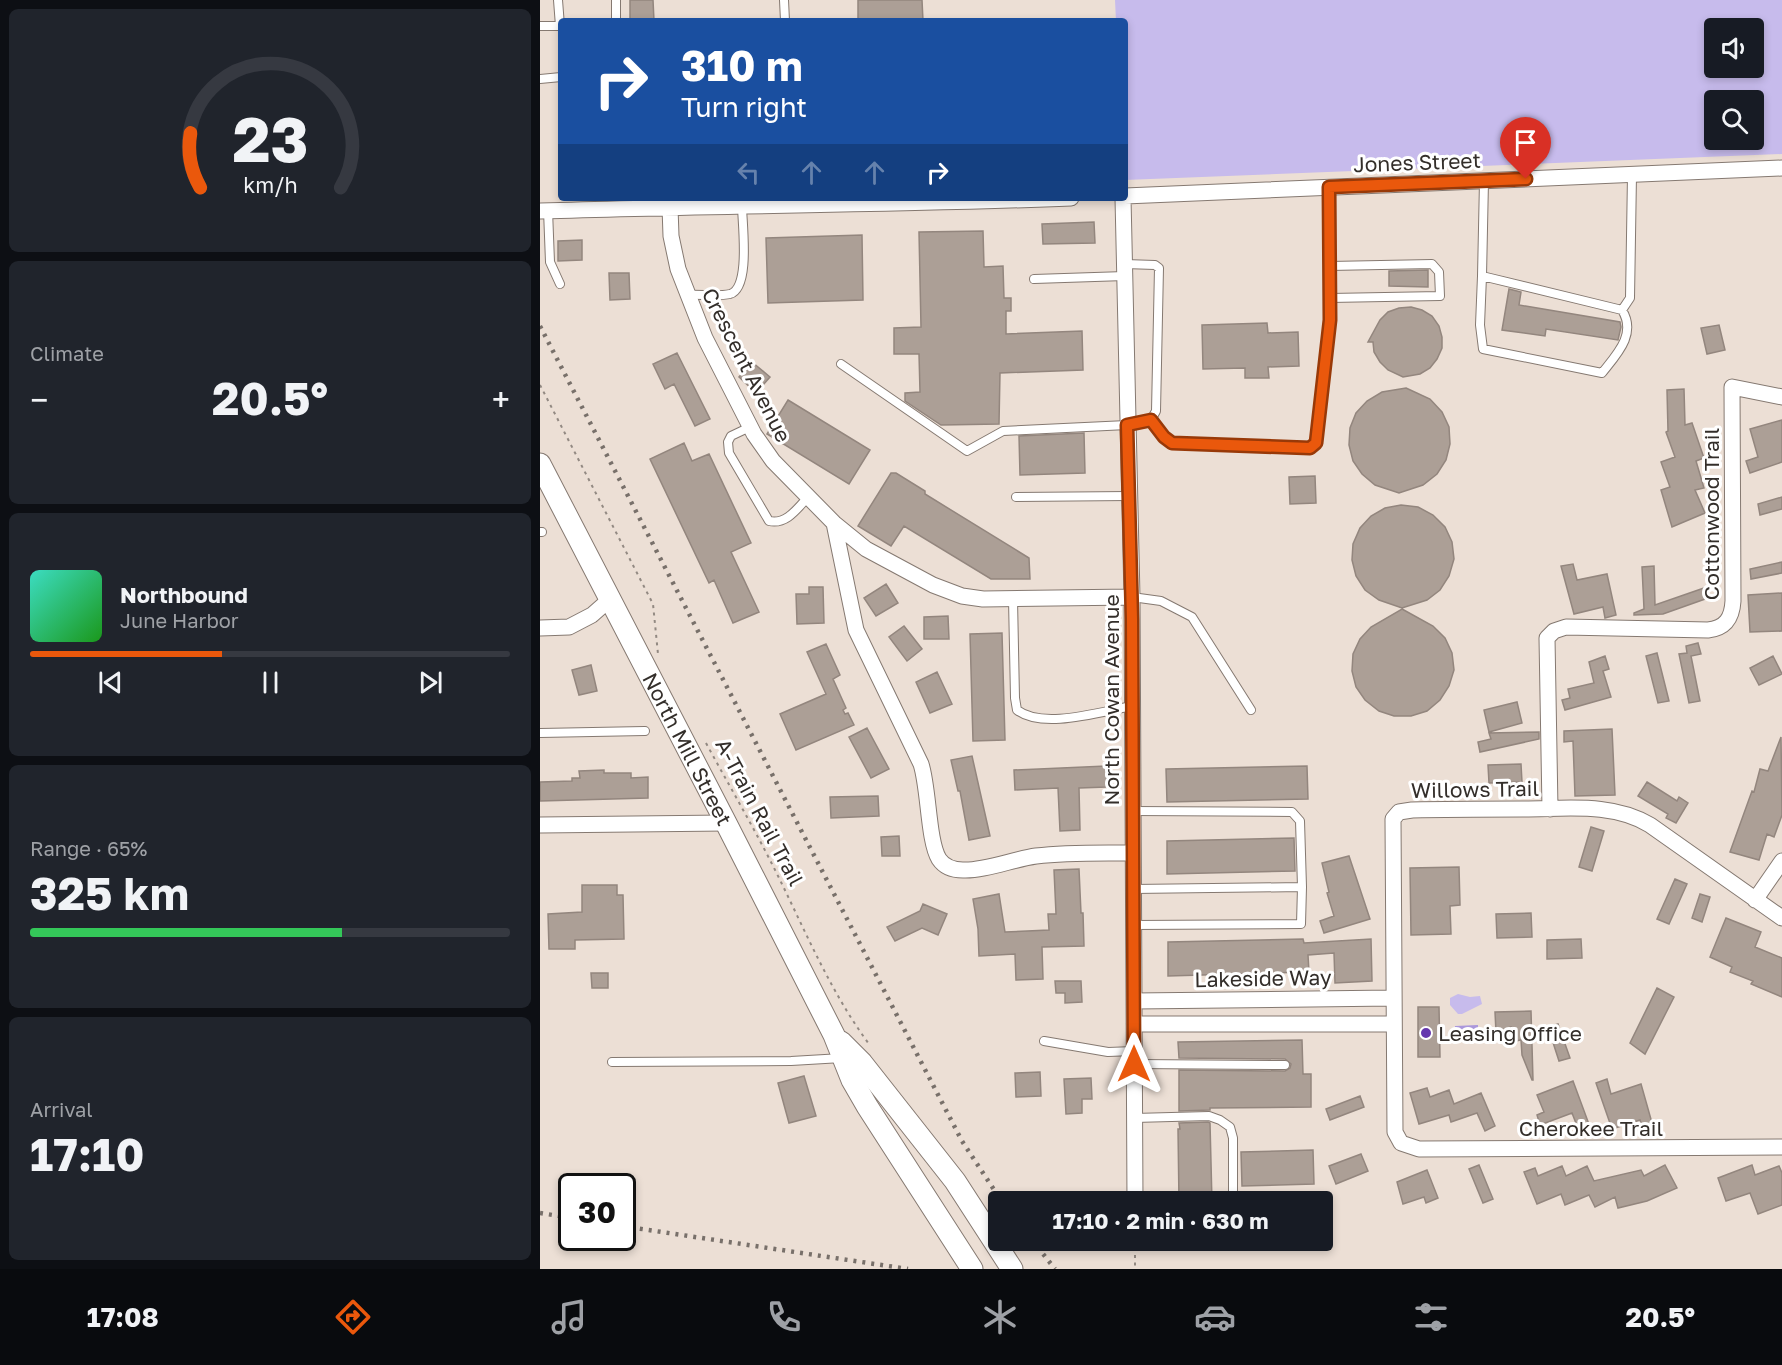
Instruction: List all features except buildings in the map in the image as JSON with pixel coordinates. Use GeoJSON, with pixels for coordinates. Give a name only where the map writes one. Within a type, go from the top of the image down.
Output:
{"type":"FeatureCollection","features":[{"type":"Feature","properties":{"kind":"main road","name":"North Mill Street"},"geometry":{"type":"LineString","coordinates":[[540,464],[834,1035],[867,1106],[972,1269]]}},
{"type":"Feature","properties":{"kind":"main road","name":"North Mill Street"},"geometry":{"type":"LineString","coordinates":[[834,1035],[862,1064],[955,1181],[1012,1269]]}},
{"type":"Feature","properties":{"kind":"street","name":"Jones Street"},"geometry":{"type":"LineString","coordinates":[[1128,197],[1782,168]]}},
{"type":"Feature","properties":{"kind":"street"},"geometry":{"type":"LineString","coordinates":[[544,210],[676,204],[742,205],[792,201],[879,201]]}},
{"type":"Feature","properties":{"kind":"street","name":"North Cowan Avenue"},"geometry":{"type":"LineString","coordinates":[[1124,201],[1132,597],[1135,1191]]}},
{"type":"Feature","properties":{"kind":"street","name":"Crescent Avenue"},"geometry":{"type":"LineString","coordinates":[[676,204],[672,246],[687,295],[705,339],[750,427],[773,461],[834,523],[866,549],[933,585],[974,598],[1132,597]]}},
{"type":"Feature","properties":{"kind":"street","name":"Cottonwood Trail"},"geometry":{"type":"LineString","coordinates":[[1550,809],[1547,638],[1554,631],[1566,627],[1708,630],[1725,624],[1731,616],[1733,601],[1732,387],[1782,397]]}},
{"type":"Feature","properties":{"kind":"street"},"geometry":{"type":"LineString","coordinates":[[834,523],[856,630],[921,764],[927,786],[933,841],[939,859],[951,869],[969,870],[1037,856],[1133,853]]}},
{"type":"Feature","properties":{"kind":"street"},"geometry":{"type":"LineString","coordinates":[[540,628],[569,627],[592,615],[609,600]]}},
{"type":"Feature","properties":{"kind":"street","name":"Willows Trail"},"geometry":{"type":"LineString","coordinates":[[1401,1143],[1395,1132],[1392,824],[1396,815],[1412,810],[1599,808],[1619,812],[1640,819],[1782,918]]}},
{"type":"Feature","properties":{"kind":"street"},"geometry":{"type":"LineString","coordinates":[[540,825],[726,823]]}},
{"type":"Feature","properties":{"kind":"street"},"geometry":{"type":"LineString","coordinates":[[1755,900],[1782,861]]}},
{"type":"Feature","properties":{"kind":"street","name":"Lakeside Way"},"geometry":{"type":"LineString","coordinates":[[1134,1001],[1393,998]]}},
{"type":"Feature","properties":{"kind":"street"},"geometry":{"type":"LineString","coordinates":[[1134,1024],[1394,1024]]}},
{"type":"Feature","properties":{"kind":"street","name":"Cherokee Trail"},"geometry":{"type":"LineString","coordinates":[[1401,1143],[1419,1149],[1782,1147]]}},
{"type":"Feature","properties":{"kind":"lane"},"geometry":{"type":"LineString","coordinates":[[558,0],[559,18]]}},
{"type":"Feature","properties":{"kind":"lane"},"geometry":{"type":"LineString","coordinates":[[616,0],[616,18]]}},
{"type":"Feature","properties":{"kind":"lane"},"geometry":{"type":"LineString","coordinates":[[784,0],[785,18]]}},
{"type":"Feature","properties":{"kind":"lane"},"geometry":{"type":"LineString","coordinates":[[540,26],[558,26]]}},
{"type":"Feature","properties":{"kind":"lane"},"geometry":{"type":"LineString","coordinates":[[540,78],[558,77]]}},
{"type":"Feature","properties":{"kind":"lane"},"geometry":{"type":"LineString","coordinates":[[1622,310],[1630,298],[1632,175]]}},
{"type":"Feature","properties":{"kind":"lane"},"geometry":{"type":"LineString","coordinates":[[1482,276],[1622,310],[1628,319],[1626,341],[1602,373],[1483,349],[1480,325],[1484,181]]}},
{"type":"Feature","properties":{"kind":"lane"},"geometry":{"type":"LineString","coordinates":[[1151,420],[1164,437],[1172,443],[1310,448],[1316,443],[1330,320],[1329,187]]}},
{"type":"Feature","properties":{"kind":"lane"},"geometry":{"type":"LineString","coordinates":[[687,295],[731,294],[738,289],[743,274],[742,205]]}},
{"type":"Feature","properties":{"kind":"lane"},"geometry":{"type":"LineString","coordinates":[[544,210],[550,262],[560,284]]}},
{"type":"Feature","properties":{"kind":"lane"},"geometry":{"type":"LineString","coordinates":[[1330,266],[1432,264],[1439,272],[1440,296],[1330,298]]}},
{"type":"Feature","properties":{"kind":"lane"},"geometry":{"type":"LineString","coordinates":[[841,364],[968,451],[1003,431],[1127,425],[1151,420],[1156,411],[1159,268],[1155,265],[1034,279]]}},
{"type":"Feature","properties":{"kind":"lane"},"geometry":{"type":"LineString","coordinates":[[750,427],[731,436],[728,442],[729,453],[769,521],[777,523],[783,520],[807,497]]}},
{"type":"Feature","properties":{"kind":"lane"},"geometry":{"type":"LineString","coordinates":[[1016,497],[1129,496]]}},
{"type":"Feature","properties":{"kind":"lane"},"geometry":{"type":"LineString","coordinates":[[1132,597],[1161,601],[1192,616],[1251,710]]}},
{"type":"Feature","properties":{"kind":"lane"},"geometry":{"type":"LineString","coordinates":[[1013,599],[1017,710],[1026,717],[1052,720],[1133,706]]}},
{"type":"Feature","properties":{"kind":"lane"},"geometry":{"type":"LineString","coordinates":[[540,733],[645,731]]}},
{"type":"Feature","properties":{"kind":"lane"},"geometry":{"type":"LineString","coordinates":[[1133,811],[1292,812],[1300,821],[1302,887],[1301,924],[1133,925]]}},
{"type":"Feature","properties":{"kind":"lane"},"geometry":{"type":"LineString","coordinates":[[1133,889],[1302,887]]}},
{"type":"Feature","properties":{"kind":"lane"},"geometry":{"type":"LineString","coordinates":[[1044,1041],[1134,1058],[1285,1065]]}},
{"type":"Feature","properties":{"kind":"lane"},"geometry":{"type":"LineString","coordinates":[[612,1062],[791,1061],[843,1058]]}},
{"type":"Feature","properties":{"kind":"lane"},"geometry":{"type":"LineString","coordinates":[[1134,1118],[1209,1116],[1230,1127],[1233,1138],[1233,1191]]}},
{"type":"Feature","properties":{"kind":"path"},"geometry":{"type":"LineString","coordinates":[[540,386],[653,604],[660,660]]}},
{"type":"Feature","properties":{"kind":"path","name":"A-Train Rail Trail"},"geometry":{"type":"LineString","coordinates":[[701,734],[769,859],[832,984],[869,1045]]}},
{"type":"Feature","properties":{"kind":"path"},"geometry":{"type":"LineString","coordinates":[[1135,1251],[1135,1269]]}},
{"type":"Feature","properties":{"kind":"shaded area"},"geometry":{"type":"Polygon","coordinates":[[[1115,0],[1782,0],[1782,154],[1128,180],[1128,18],[1116,18],[1115,0]]]}},
{"type":"Feature","properties":{"kind":"shaded area"},"geometry":{"type":"Polygon","coordinates":[[[1458,994],[1470,997],[1480,996],[1482,1004],[1458,1014],[1450,1005],[1450,998],[1458,994]]]}},
{"type":"Feature","properties":{"kind":"shaded area"},"geometry":{"type":"Polygon","coordinates":[[[1478,1025],[1478,1036],[1454,1037],[1455,1026],[1478,1025]]]}},
{"type":"Feature","properties":{"kind":"railway"},"geometry":{"type":"LineString","coordinates":[[540,326],[962,1141],[995,1191]]}},
{"type":"Feature","properties":{"kind":"railway"},"geometry":{"type":"LineString","coordinates":[[540,1213],[558,1216]]}},
{"type":"Feature","properties":{"kind":"railway"},"geometry":{"type":"LineString","coordinates":[[636,1228],[908,1269]]}},
{"type":"Feature","properties":{"kind":"railway"},"geometry":{"type":"LineString","coordinates":[[1041,1251],[1055,1269]]}},
{"type":"Feature","properties":{"kind":"place","name":"Leasing Office"},"geometry":{"type":"Point","coordinates":[1426,1033]}},
{"type":"Feature","properties":{"kind":"route"},"geometry":{"type":"LineString","coordinates":[[1134,1064],[1134,755],[1127,425],[1151,420],[1164,437],[1172,443],[1310,448],[1316,443],[1330,320],[1329,187],[1526,179]]}}]}
